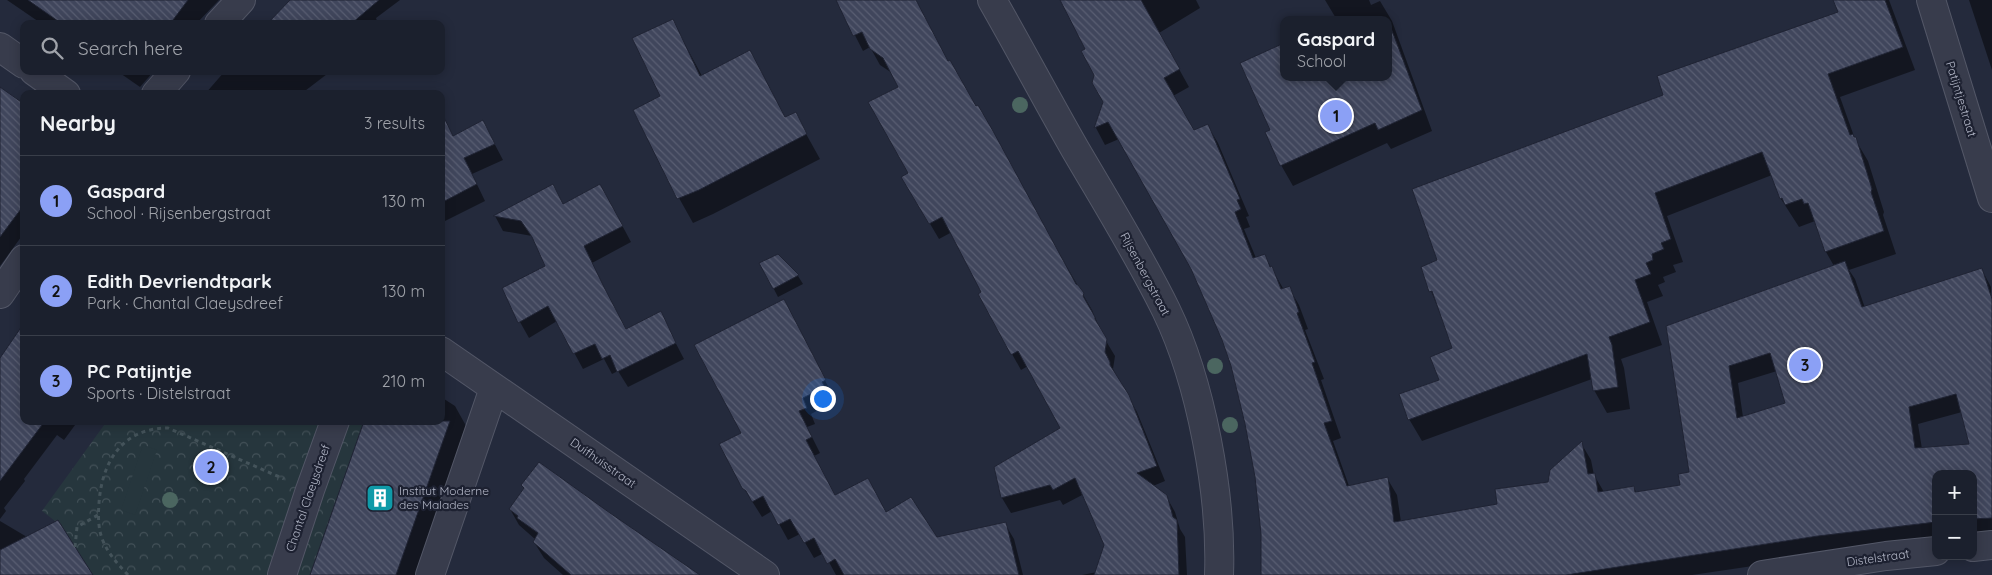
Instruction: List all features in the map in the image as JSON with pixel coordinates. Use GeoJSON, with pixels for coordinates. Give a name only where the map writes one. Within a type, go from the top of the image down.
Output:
{"type":"FeatureCollection","features":[{"type":"Feature","properties":{"kind":"street"},"geometry":{"type":"LineString","coordinates":[[223,20],[241,0]]}},
{"type":"Feature","properties":{"kind":"street","name":"Patijntjestraat"},"geometry":{"type":"LineString","coordinates":[[1931,0],[1992,198]]}},
{"type":"Feature","properties":{"kind":"street","name":"Rijsenbergstraat"},"geometry":{"type":"LineString","coordinates":[[999,2],[1166,312],[1190,376],[1206,439],[1220,553],[1219,575]]}},
{"type":"Feature","properties":{"kind":"street"},"geometry":{"type":"LineString","coordinates":[[0,47],[20,61]]}},
{"type":"Feature","properties":{"kind":"street"},"geometry":{"type":"LineString","coordinates":[[40,75],[60,90]]}},
{"type":"Feature","properties":{"kind":"street"},"geometry":{"type":"LineString","coordinates":[[159,90],[173,75]]}},
{"type":"Feature","properties":{"kind":"street"},"geometry":{"type":"LineString","coordinates":[[0,294],[20,265]]}},
{"type":"Feature","properties":{"kind":"street","name":"Duifhuisstraat"},"geometry":{"type":"LineString","coordinates":[[445,354],[765,575]]}},
{"type":"Feature","properties":{"kind":"street"},"geometry":{"type":"LineString","coordinates":[[430,575],[494,388]]}},
{"type":"Feature","properties":{"kind":"street","name":"Chantal Claeysdreef"},"geometry":{"type":"LineString","coordinates":[[282,575],[334,425]]}},
{"type":"Feature","properties":{"kind":"street"},"geometry":{"type":"LineString","coordinates":[[1977,547],[1992,545]]}},
{"type":"Feature","properties":{"kind":"street","name":"Distelstraat"},"geometry":{"type":"LineString","coordinates":[[1762,575],[1886,556],[1932,551]]}},
{"type":"Feature","properties":{"kind":"path"},"geometry":{"type":"LineString","coordinates":[[128,575],[111,556],[103,540],[98,515],[101,482],[114,453],[126,442],[153,428],[168,428],[310,490]]}},
{"type":"Feature","properties":{"kind":"path"},"geometry":{"type":"LineString","coordinates":[[75,547],[77,527],[98,515]]}},
{"type":"Feature","properties":{"kind":"green space"},"geometry":{"type":"Polygon","coordinates":[[[104,425],[363,425],[310,575],[93,575],[58,520],[55,521],[42,511],[104,425]]]}},
{"type":"Feature","properties":{"kind":"green space"},"geometry":{"type":"Polygon","coordinates":[[[143,445],[157,450],[135,515],[121,510],[143,445]]]}},
{"type":"Feature","properties":{"kind":"building"},"geometry":{"type":"Polygon","coordinates":[[[28,0],[188,0],[173,20],[56,20],[28,0]]]}},
{"type":"Feature","properties":{"kind":"building"},"geometry":{"type":"Polygon","coordinates":[[[290,0],[379,0],[356,20],[271,20],[290,0]]]}},
{"type":"Feature","properties":{"kind":"building"},"geometry":{"type":"Polygon","coordinates":[[[836,0],[916,0],[948,61],[950,60],[976,106],[978,105],[993,131],[1076,284],[1084,293],[1083,296],[1107,339],[1105,352],[1110,365],[1129,395],[1157,466],[1137,473],[1167,495],[1173,517],[1177,520],[1179,575],[1094,575],[1104,545],[1075,478],[1053,490],[1050,485],[1001,498],[994,467],[1060,428],[1018,351],[1011,355],[978,294],[981,292],[942,217],[929,224],[901,177],[908,173],[868,102],[898,87],[883,58],[870,49],[862,32],[853,36],[836,0]]]}},
{"type":"Feature","properties":{"kind":"building"},"geometry":{"type":"Polygon","coordinates":[[[1060,0],[1141,0],[1180,69],[1164,78],[1194,130],[1208,124],[1240,199],[1237,200],[1241,209],[1235,212],[1253,258],[1265,254],[1281,289],[1290,286],[1299,312],[1297,313],[1315,362],[1312,363],[1332,421],[1324,423],[1347,486],[1388,477],[1394,522],[1497,504],[1495,489],[1548,482],[1550,470],[1582,441],[1588,474],[1595,473],[1598,492],[1634,486],[1635,492],[1680,485],[1678,474],[1689,472],[1666,326],[1845,261],[1862,307],[1982,268],[1992,299],[1992,518],[1977,519],[1977,470],[1932,470],[1932,522],[1818,536],[1566,575],[1261,575],[1261,534],[1255,477],[1231,366],[1222,340],[1191,269],[1108,122],[1094,128],[1103,102],[1092,83],[1094,75],[1081,51],[1085,49],[1060,0]],[[1770,353],[1729,366],[1737,418],[1785,403],[1770,353]],[[1956,394],[1909,407],[1915,448],[1969,444],[1956,394]]]}},
{"type":"Feature","properties":{"kind":"building"},"geometry":{"type":"Polygon","coordinates":[[[1833,0],[1885,0],[1903,47],[1828,74],[1850,135],[1853,134],[1856,137],[1884,231],[1825,252],[1808,203],[1804,204],[1802,199],[1785,205],[1782,198],[1780,199],[1762,152],[1655,193],[1671,239],[1661,243],[1664,249],[1652,254],[1653,260],[1646,263],[1651,274],[1635,280],[1650,322],[1609,337],[1612,345],[1618,387],[1593,391],[1587,354],[1408,420],[1399,394],[1439,380],[1430,357],[1452,348],[1432,291],[1429,292],[1421,267],[1437,260],[1412,189],[1663,95],[1657,76],[1838,12],[1833,0]]]}},
{"type":"Feature","properties":{"kind":"building"},"geometry":{"type":"Polygon","coordinates":[[[673,19],[700,76],[750,50],[785,117],[796,112],[807,134],[699,190],[677,199],[633,110],[660,96],[632,38],[673,19]]]}},
{"type":"Feature","properties":{"kind":"building"},"geometry":{"type":"Polygon","coordinates":[[[1392,31],[1422,110],[1378,130],[1375,123],[1280,166],[1265,132],[1270,130],[1240,63],[1280,45],[1280,81],[1392,81],[1392,31]]]}},
{"type":"Feature","properties":{"kind":"building"},"geometry":{"type":"Polygon","coordinates":[[[0,87],[20,101],[20,210],[0,237],[0,87]]]}},
{"type":"Feature","properties":{"kind":"building"},"geometry":{"type":"Polygon","coordinates":[[[445,119],[453,136],[483,120],[495,144],[464,158],[477,184],[445,201],[445,119]]]}},
{"type":"Feature","properties":{"kind":"building"},"geometry":{"type":"Polygon","coordinates":[[[553,184],[563,204],[600,184],[623,226],[584,246],[626,329],[661,311],[676,343],[617,372],[610,355],[602,359],[595,344],[573,354],[548,306],[518,323],[502,288],[545,266],[532,237],[521,221],[493,216],[553,184]]]}},
{"type":"Feature","properties":{"kind":"building"},"geometry":{"type":"Polygon","coordinates":[[[778,254],[799,275],[773,289],[759,263],[778,254]]]}},
{"type":"Feature","properties":{"kind":"building"},"geometry":{"type":"Polygon","coordinates":[[[784,299],[826,380],[822,382],[825,387],[803,398],[807,408],[799,411],[812,437],[806,440],[835,495],[868,478],[886,512],[911,497],[937,537],[1006,522],[1019,575],[844,575],[835,559],[827,564],[814,538],[804,543],[790,519],[778,525],[763,496],[752,502],[746,491],[742,488],[719,444],[741,433],[694,345],[784,299]]]}},
{"type":"Feature","properties":{"kind":"building"},"geometry":{"type":"Polygon","coordinates":[[[20,329],[20,425],[42,425],[0,481],[0,358],[20,329]]]}},
{"type":"Feature","properties":{"kind":"building","name":"Institut Moderne des Malades"},"geometry":{"type":"Polygon","coordinates":[[[445,421],[450,421],[396,575],[310,575],[363,425],[445,425],[445,421]]]}},
{"type":"Feature","properties":{"kind":"building"},"geometry":{"type":"Polygon","coordinates":[[[539,462],[700,575],[571,575],[533,542],[538,533],[517,518],[518,516],[509,509],[524,488],[521,485],[539,462]]]}},
{"type":"Feature","properties":{"kind":"building"},"geometry":{"type":"Polygon","coordinates":[[[58,520],[93,575],[0,575],[0,550],[58,520]]]}},
{"type":"Feature","properties":{"kind":"place","name":"Gaspard"},"geometry":{"type":"Point","coordinates":[1336,116]}},
{"type":"Feature","properties":{"kind":"place","name":"PC Patijntje"},"geometry":{"type":"Point","coordinates":[1805,365]}},
{"type":"Feature","properties":{"kind":"place","name":"Edith Devriendtpark"},"geometry":{"type":"Point","coordinates":[211,467]}},
{"type":"Feature","properties":{"kind":"place","name":"Institut Moderne des Malades"},"geometry":{"type":"Point","coordinates":[380,498]}}]}
